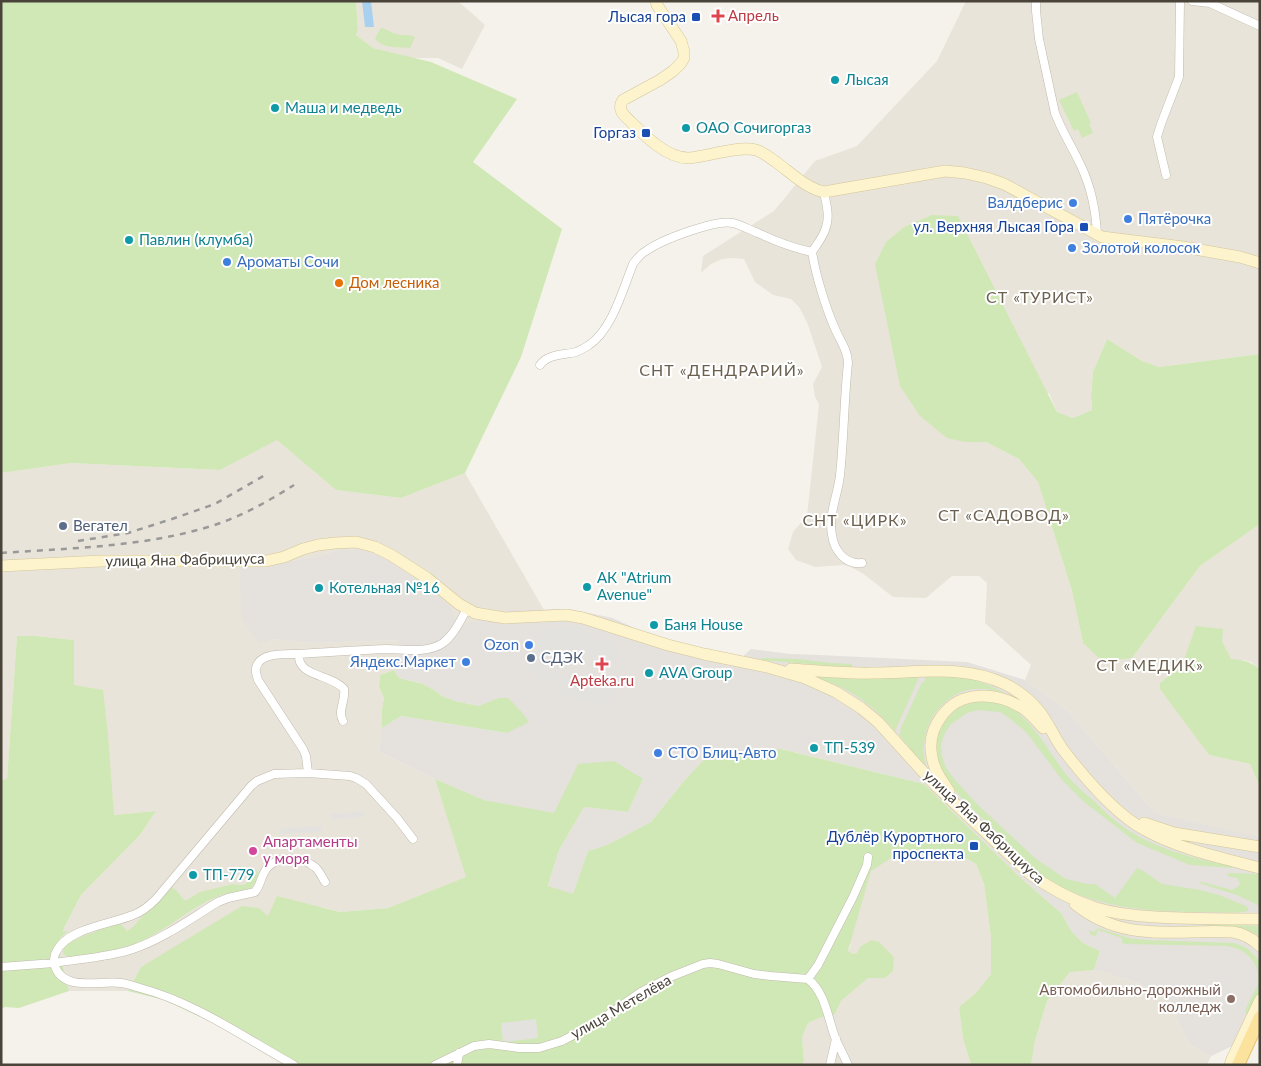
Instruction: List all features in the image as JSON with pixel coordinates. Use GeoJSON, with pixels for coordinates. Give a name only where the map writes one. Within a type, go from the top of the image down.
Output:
{"type":"FeatureCollection","features":[{"type":"Feature","properties":{"kind":"main road"},"geometry":{"type":"LineString","coordinates":[[656,1],[660,11],[681,41],[684,58],[681,63],[660,80],[623,100],[620,108],[621,112],[641,133],[666,152],[688,158],[736,149],[758,150],[804,184],[824,192],[935,172],[954,171],[965,173],[1004,184],[1097,235],[1240,256],[1260,263]]}},
{"type":"Feature","properties":{"kind":"main road","name":"улица Яна Фабрициуса"},"geometry":{"type":"LineString","coordinates":[[1,566],[101,561],[266,560],[284,557],[318,545],[356,542],[375,547],[427,578],[474,613],[505,618],[566,615],[583,618],[634,635],[704,654],[767,667],[805,678],[836,692],[861,708],[878,722],[935,784],[1028,873],[1043,884],[1066,896],[1096,908],[1139,916],[1260,919]]}},
{"type":"Feature","properties":{"kind":"main road","name":"улица Яна Фабрициуса"},"geometry":{"type":"LineString","coordinates":[[767,667],[858,673],[947,670],[968,672],[1007,684],[1040,712],[1062,749],[1094,787],[1143,830],[1205,854],[1260,868]]}},
{"type":"Feature","properties":{"kind":"main road"},"geometry":{"type":"LineString","coordinates":[[961,810],[935,770],[931,745],[932,732],[936,723],[942,714],[956,703],[964,699],[982,696],[1016,704],[1035,718],[1062,749]]}},
{"type":"Feature","properties":{"kind":"main road"},"geometry":{"type":"LineString","coordinates":[[1109,802],[1144,823],[1174,833],[1260,847]]}},
{"type":"Feature","properties":{"kind":"main road"},"geometry":{"type":"LineString","coordinates":[[1066,896],[1094,918],[1128,930],[1148,932],[1233,932],[1253,939],[1260,946]]}},
{"type":"Feature","properties":{"kind":"main road"},"geometry":{"type":"LineString","coordinates":[[1230,1065],[1260,1000]]}},
{"type":"Feature","properties":{"kind":"main road"},"geometry":{"type":"LineString","coordinates":[[1238,1065],[1260,1017]]}},
{"type":"Feature","properties":{"kind":"street"},"geometry":{"type":"LineString","coordinates":[[1036,1],[1040,39],[1055,113],[1082,168],[1092,197],[1097,221],[1097,235]]}},
{"type":"Feature","properties":{"kind":"street"},"geometry":{"type":"LineString","coordinates":[[1166,175],[1157,137],[1179,78],[1180,1]]}},
{"type":"Feature","properties":{"kind":"street"},"geometry":{"type":"LineString","coordinates":[[1192,1],[1210,3],[1260,26]]}},
{"type":"Feature","properties":{"kind":"street"},"geometry":{"type":"LineString","coordinates":[[824,192],[828,219],[827,226],[812,252],[824,298],[835,330],[847,353],[848,363],[840,478],[830,524],[836,548],[841,555],[851,563],[862,564]]}},
{"type":"Feature","properties":{"kind":"street"},"geometry":{"type":"LineString","coordinates":[[540,364],[546,359],[577,352],[589,346],[598,338],[613,315],[633,264],[649,249],[666,240],[726,222],[735,223],[782,243],[812,252]]}},
{"type":"Feature","properties":{"kind":"street"},"geometry":{"type":"LineString","coordinates":[[308,774],[306,756],[303,749],[258,680],[256,667],[258,662],[268,656],[286,654],[387,649],[426,650],[434,648],[449,638],[467,609]]}},
{"type":"Feature","properties":{"kind":"street"},"geometry":{"type":"LineString","coordinates":[[299,654],[300,662],[307,670],[337,683],[344,689],[344,699],[340,714],[343,721]]}},
{"type":"Feature","properties":{"kind":"street"},"geometry":{"type":"LineString","coordinates":[[294,1065],[206,1014],[155,992],[120,983],[68,981],[55,970],[55,952],[61,944],[81,932],[134,915],[146,908],[156,899],[251,786],[257,781],[274,774],[350,776],[361,781],[413,839]]}},
{"type":"Feature","properties":{"kind":"street"},"geometry":{"type":"LineString","coordinates":[[848,1065],[836,1039],[820,993],[814,983],[808,979],[818,965],[856,892],[867,865],[868,857]]}},
{"type":"Feature","properties":{"kind":"street"},"geometry":{"type":"LineString","coordinates":[[1,967],[54,963],[132,950],[154,941],[218,902],[255,892],[265,870],[274,862],[281,860],[300,860],[309,863],[318,869],[325,882]]}},
{"type":"Feature","properties":{"kind":"street","name":"улица Метелёва"},"geometry":{"type":"LineString","coordinates":[[435,1065],[474,1046],[489,1044],[519,1048],[539,1048],[562,1040],[596,1023],[641,992],[670,976],[702,964],[718,964],[754,974],[808,979]]}},
{"type":"Feature","properties":{"kind":"street"},"geometry":{"type":"LineString","coordinates":[[830,1065],[836,1039]]}},
{"type":"Feature","properties":{"kind":"street"},"geometry":{"type":"LineString","coordinates":[[457,1065],[459,1053]]}},
{"type":"Feature","properties":{"kind":"shaded area"},"geometry":{"type":"Polygon","coordinates":[[[356,1],[458,1],[485,25],[462,69],[438,58],[411,58],[373,48],[356,35],[358,30],[356,1]]]}},
{"type":"Feature","properties":{"kind":"shaded area"},"geometry":{"type":"Polygon","coordinates":[[[966,1],[1260,1],[1260,354],[1159,367],[1142,361],[1107,339],[1093,372],[1092,410],[1073,418],[1057,412],[1049,393],[965,442],[986,442],[1019,459],[1038,482],[1072,591],[1083,643],[1132,658],[1200,566],[1260,524],[1260,669],[1251,662],[1231,660],[1222,641],[1197,626],[1182,665],[1160,683],[1209,755],[1250,764],[1260,787],[1260,833],[1257,837],[1155,813],[1068,711],[1025,680],[1031,665],[985,623],[987,583],[979,576],[952,576],[926,598],[893,597],[853,568],[844,565],[815,567],[796,560],[788,549],[793,532],[807,516],[819,404],[815,397],[813,384],[822,367],[807,322],[799,307],[791,299],[773,295],[755,282],[744,259],[722,259],[711,264],[701,273],[703,256],[774,211],[815,161],[857,146],[937,61],[966,1]]]}},
{"type":"Feature","properties":{"kind":"shaded area"},"geometry":{"type":"Polygon","coordinates":[[[277,439],[336,490],[401,498],[465,473],[544,610],[507,610],[457,628],[338,550],[316,557],[278,563],[273,639],[311,643],[400,640],[394,670],[380,675],[379,687],[384,698],[378,751],[435,779],[467,877],[388,908],[340,912],[322,907],[268,916],[141,967],[128,991],[69,991],[58,945],[64,928],[81,895],[140,835],[156,811],[114,815],[74,685],[74,640],[17,636],[7,779],[1,780],[1,473],[71,463],[220,470],[277,439]]]}},
{"type":"Feature","properties":{"kind":"shaded area"},"geometry":{"type":"Polygon","coordinates":[[[338,550],[358,550],[380,556],[424,583],[451,607],[457,627],[507,610],[569,609],[613,618],[643,632],[686,648],[741,658],[751,649],[791,654],[967,662],[1025,680],[1068,711],[1155,813],[1260,837],[1260,1033],[1211,1056],[1190,1045],[1167,999],[1136,982],[1094,970],[1100,951],[1083,943],[1072,932],[1061,913],[1023,880],[924,784],[782,749],[710,753],[684,781],[651,822],[607,845],[588,851],[573,895],[548,887],[559,850],[584,807],[628,812],[643,779],[554,814],[484,800],[378,751],[382,728],[401,716],[507,733],[498,698],[479,706],[455,701],[442,696],[423,684],[399,678],[394,670],[399,640],[311,643],[273,639],[259,644],[241,618],[240,565],[278,563],[316,557],[338,550]]]}},
{"type":"Feature","properties":{"kind":"shaded area"},"geometry":{"type":"Polygon","coordinates":[[[575,627],[596,633],[594,638],[604,640],[605,637],[613,642],[621,664],[552,644],[547,662],[549,671],[614,688],[610,707],[562,696],[560,684],[534,676],[534,671],[527,670],[542,629],[575,627]]]}},
{"type":"Feature","properties":{"kind":"shaded area"},"geometry":{"type":"Polygon","coordinates":[[[364,811],[365,817],[332,820],[331,814],[364,811]]]}},
{"type":"Feature","properties":{"kind":"shaded area"},"geometry":{"type":"Polygon","coordinates":[[[321,826],[321,832],[280,834],[279,829],[321,826]]]}},
{"type":"Feature","properties":{"kind":"shaded area"},"geometry":{"type":"Polygon","coordinates":[[[928,848],[927,852],[962,856],[976,864],[984,884],[991,937],[991,974],[976,993],[959,1007],[963,1039],[971,1065],[801,1065],[804,1061],[802,1037],[808,1023],[835,1014],[841,1001],[868,978],[884,978],[857,953],[848,952],[851,944],[517,984],[898,850],[928,848]]]}},
{"type":"Feature","properties":{"kind":"shaded area"},"geometry":{"type":"Polygon","coordinates":[[[239,869],[239,875],[209,877],[209,870],[239,869]]]}},
{"type":"Feature","properties":{"kind":"shaded area"},"geometry":{"type":"Polygon","coordinates":[[[1094,970],[1136,982],[1167,999],[1190,1045],[1211,1056],[1207,1065],[1031,1065],[1035,1041],[1047,1001],[1070,972],[1094,970]]]}},
{"type":"Feature","properties":{"kind":"shaded area"},"geometry":{"type":"Polygon","coordinates":[[[536,1019],[538,1038],[503,1042],[501,1023],[536,1019]]]}},
{"type":"Feature","properties":{"kind":"green space"},"geometry":{"type":"Polygon","coordinates":[[[1,1],[356,1],[358,30],[356,35],[373,48],[431,62],[517,99],[473,162],[562,229],[521,357],[465,473],[401,498],[336,490],[277,440],[220,470],[71,463],[1,473],[1,1]]]}},
{"type":"Feature","properties":{"kind":"green space"},"geometry":{"type":"Polygon","coordinates":[[[381,28],[415,37],[410,48],[391,47],[378,42],[375,38],[381,28]]]}},
{"type":"Feature","properties":{"kind":"green space"},"geometry":{"type":"Polygon","coordinates":[[[1077,92],[1091,123],[1089,124],[1093,133],[1082,138],[1078,129],[1074,131],[1059,100],[1077,92]]]}},
{"type":"Feature","properties":{"kind":"green space"},"geometry":{"type":"Polygon","coordinates":[[[932,215],[958,216],[1057,412],[1073,418],[1092,410],[1093,372],[1107,339],[1142,361],[1159,367],[1260,354],[1260,524],[1200,566],[1132,658],[1102,661],[1083,643],[1072,591],[1038,482],[1019,459],[986,442],[965,442],[947,438],[920,416],[900,386],[875,264],[886,242],[904,227],[932,215]]]}},
{"type":"Feature","properties":{"kind":"green space"},"geometry":{"type":"Polygon","coordinates":[[[1196,626],[1223,629],[1222,641],[1231,659],[1246,661],[1260,669],[1260,787],[1250,764],[1209,755],[1160,689],[1160,683],[1182,665],[1196,626]]]}},
{"type":"Feature","properties":{"kind":"green space"},"geometry":{"type":"Polygon","coordinates":[[[17,636],[74,640],[74,685],[103,690],[114,815],[156,811],[140,835],[81,895],[64,928],[63,932],[67,932],[61,937],[58,945],[69,991],[19,1008],[5,1007],[1,1009],[1,780],[7,779],[17,636]]]}},
{"type":"Feature","properties":{"kind":"green space"},"geometry":{"type":"Polygon","coordinates":[[[762,658],[852,664],[852,668],[761,660],[762,658]]]}},
{"type":"Feature","properties":{"kind":"green space"},"geometry":{"type":"Polygon","coordinates":[[[394,670],[399,678],[423,684],[442,696],[455,701],[479,706],[498,698],[508,698],[529,722],[507,733],[401,716],[382,728],[384,698],[379,687],[380,675],[394,670]]]}},
{"type":"Feature","properties":{"kind":"green space"},"geometry":{"type":"Polygon","coordinates":[[[812,675],[851,679],[918,677],[918,680],[895,731],[877,712],[858,697],[837,685],[812,675]]]}},
{"type":"Feature","properties":{"kind":"green space"},"geometry":{"type":"Polygon","coordinates":[[[926,676],[978,681],[1006,694],[985,689],[974,689],[964,691],[948,700],[936,712],[927,728],[924,751],[926,768],[899,735],[926,676]]]}},
{"type":"Feature","properties":{"kind":"green space"},"geometry":{"type":"Polygon","coordinates":[[[983,701],[1005,705],[1025,719],[1073,782],[1111,818],[1131,832],[1172,851],[1233,868],[1190,865],[1137,843],[1083,801],[1062,780],[1027,733],[1009,718],[1000,712],[977,710],[967,713],[950,725],[944,735],[941,746],[946,768],[978,805],[1036,859],[1066,879],[1095,884],[1115,898],[1137,868],[1162,884],[1219,895],[1246,906],[1248,911],[1233,913],[1185,912],[1125,907],[1105,903],[1067,890],[1035,871],[969,806],[949,783],[942,770],[938,756],[937,736],[944,722],[953,712],[961,707],[983,701]]]}},
{"type":"Feature","properties":{"kind":"green space"},"geometry":{"type":"Polygon","coordinates":[[[781,749],[924,784],[1023,880],[1061,913],[1072,932],[1083,943],[1100,951],[1094,970],[1070,972],[1047,1001],[1035,1041],[1031,1065],[971,1065],[963,1039],[959,1007],[976,993],[991,974],[991,937],[984,884],[976,864],[962,856],[916,851],[899,853],[871,871],[848,951],[853,954],[857,953],[861,946],[872,940],[879,942],[894,957],[893,971],[885,978],[868,978],[841,1001],[835,1014],[808,1023],[802,1037],[804,1061],[801,1065],[285,1065],[232,1032],[164,1000],[128,991],[141,967],[242,906],[259,908],[268,916],[277,896],[340,912],[388,908],[466,877],[435,779],[484,800],[554,813],[578,764],[614,761],[643,779],[628,812],[584,807],[559,850],[548,886],[573,894],[588,851],[607,845],[651,822],[684,781],[710,753],[781,749]]]}},
{"type":"Feature","properties":{"kind":"green space"},"geometry":{"type":"Polygon","coordinates":[[[255,869],[258,872],[257,876],[250,889],[224,894],[210,900],[144,940],[110,950],[70,957],[63,953],[65,946],[71,942],[120,923],[127,931],[133,927],[168,886],[176,890],[184,900],[187,900],[200,892],[233,884],[246,884],[255,869]]]}},
{"type":"Feature","properties":{"kind":"green space"},"geometry":{"type":"Polygon","coordinates":[[[1228,873],[1260,874],[1260,906],[1237,895],[1199,883],[1202,882],[1232,890],[1239,886],[1240,883],[1237,878],[1227,876],[1228,873]]]}},
{"type":"Feature","properties":{"kind":"green space"},"geometry":{"type":"Polygon","coordinates":[[[1203,925],[1260,926],[1260,937],[1245,929],[1203,925]]]}},
{"type":"Feature","properties":{"kind":"green space"},"geometry":{"type":"Polygon","coordinates":[[[1098,928],[1129,938],[1234,943],[1245,947],[1260,961],[1260,992],[1250,1013],[1245,1013],[1258,984],[1257,969],[1245,953],[1233,947],[1125,944],[1122,943],[1122,938],[1098,930],[1096,936],[1091,935],[1089,930],[1094,932],[1098,928]]]}},
{"type":"Feature","properties":{"kind":"water"},"geometry":{"type":"Polygon","coordinates":[[[362,1],[371,1],[374,27],[365,27],[362,1]]]}},
{"type":"Feature","properties":{"kind":"railway"},"geometry":{"type":"LineString","coordinates":[[78,541],[128,533],[215,504],[265,475]]}},
{"type":"Feature","properties":{"kind":"railway"},"geometry":{"type":"LineString","coordinates":[[1,553],[106,546],[183,534],[242,514],[294,485]]}},
{"type":"Feature","properties":{"kind":"place","name":"Апрель"},"geometry":{"type":"Point","coordinates":[718,16]}},
{"type":"Feature","properties":{"kind":"place","name":"Лысая гора"},"geometry":{"type":"Point","coordinates":[696,17]}},
{"type":"Feature","properties":{"kind":"place","name":"Лысая"},"geometry":{"type":"Point","coordinates":[835,80]}},
{"type":"Feature","properties":{"kind":"place","name":"Маша и медведь"},"geometry":{"type":"Point","coordinates":[275,108]}},
{"type":"Feature","properties":{"kind":"place","name":"ОАО Сочигоргаз"},"geometry":{"type":"Point","coordinates":[686,128]}},
{"type":"Feature","properties":{"kind":"place","name":"Горгаз"},"geometry":{"type":"Point","coordinates":[646,133]}},
{"type":"Feature","properties":{"kind":"place","name":"Валдберис"},"geometry":{"type":"Point","coordinates":[1073,203]}},
{"type":"Feature","properties":{"kind":"place","name":"Пятёрочка"},"geometry":{"type":"Point","coordinates":[1128,219]}},
{"type":"Feature","properties":{"kind":"place","name":"ул. Верхняя Лысая Гора"},"geometry":{"type":"Point","coordinates":[1084,227]}},
{"type":"Feature","properties":{"kind":"place","name":"Павлин (клумба)"},"geometry":{"type":"Point","coordinates":[129,240]}},
{"type":"Feature","properties":{"kind":"place","name":"Золотой колосок"},"geometry":{"type":"Point","coordinates":[1072,248]}},
{"type":"Feature","properties":{"kind":"place","name":"Ароматы Сочи"},"geometry":{"type":"Point","coordinates":[227,262]}},
{"type":"Feature","properties":{"kind":"place","name":"Дом лесника"},"geometry":{"type":"Point","coordinates":[339,283]}},
{"type":"Feature","properties":{"kind":"place","name":"Вегател"},"geometry":{"type":"Point","coordinates":[63,526]}},
{"type":"Feature","properties":{"kind":"place","name":"АК \"Atrium Avenue\""},"geometry":{"type":"Point","coordinates":[587,587]}},
{"type":"Feature","properties":{"kind":"place","name":"Котельная №16"},"geometry":{"type":"Point","coordinates":[319,588]}},
{"type":"Feature","properties":{"kind":"place","name":"Баня House"},"geometry":{"type":"Point","coordinates":[654,625]}},
{"type":"Feature","properties":{"kind":"place","name":"Ozon"},"geometry":{"type":"Point","coordinates":[529,645]}},
{"type":"Feature","properties":{"kind":"place","name":"СДЭК"},"geometry":{"type":"Point","coordinates":[531,658]}},
{"type":"Feature","properties":{"kind":"place","name":"Яндекс.Маркет"},"geometry":{"type":"Point","coordinates":[466,662]}},
{"type":"Feature","properties":{"kind":"place","name":"Apteka.ru"},"geometry":{"type":"Point","coordinates":[602,664]}},
{"type":"Feature","properties":{"kind":"place","name":"AVA Group"},"geometry":{"type":"Point","coordinates":[649,673]}},
{"type":"Feature","properties":{"kind":"place","name":"ТП-539"},"geometry":{"type":"Point","coordinates":[814,748]}},
{"type":"Feature","properties":{"kind":"place","name":"СТО Блиц-Авто"},"geometry":{"type":"Point","coordinates":[658,753]}},
{"type":"Feature","properties":{"kind":"place","name":"Дублёр Курортного проспекта"},"geometry":{"type":"Point","coordinates":[974,846]}},
{"type":"Feature","properties":{"kind":"place","name":"Апартаменты у моря"},"geometry":{"type":"Point","coordinates":[253,851]}},
{"type":"Feature","properties":{"kind":"place","name":"ТП-779"},"geometry":{"type":"Point","coordinates":[193,875]}},
{"type":"Feature","properties":{"kind":"place","name":"Автомобильно-дорожный колледж"},"geometry":{"type":"Point","coordinates":[1231,999]}},
{"type":"Feature","properties":{"kind":"district","name":"СТ «ТУРИСТ»"},"geometry":{"type":"Point","coordinates":[1040,297]}},
{"type":"Feature","properties":{"kind":"district","name":"СНТ «ДЕНДРАРИЙ»"},"geometry":{"type":"Point","coordinates":[722,370]}},
{"type":"Feature","properties":{"kind":"district","name":"СТ «САДОВОД»"},"geometry":{"type":"Point","coordinates":[1004,515]}},
{"type":"Feature","properties":{"kind":"district","name":"СНТ «ЦИРК»"},"geometry":{"type":"Point","coordinates":[855,520]}},
{"type":"Feature","properties":{"kind":"district","name":"СТ «МЕДИК»"},"geometry":{"type":"Point","coordinates":[1150,665]}}]}
